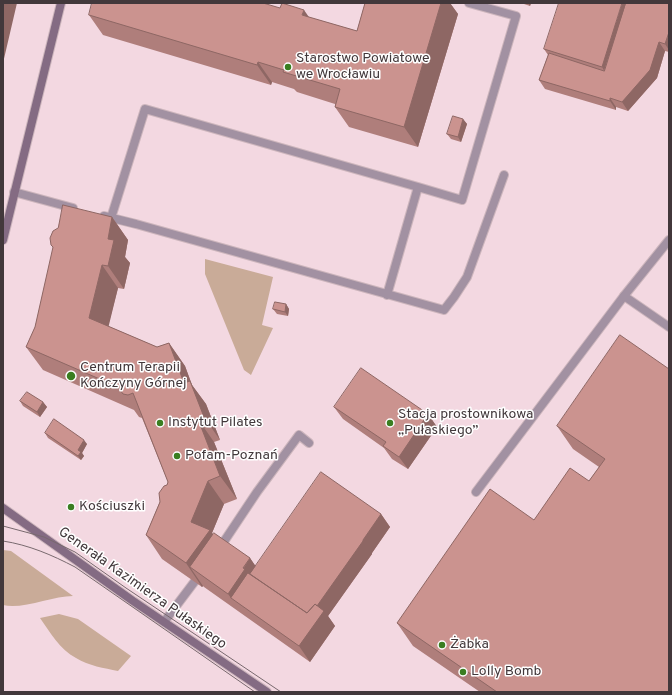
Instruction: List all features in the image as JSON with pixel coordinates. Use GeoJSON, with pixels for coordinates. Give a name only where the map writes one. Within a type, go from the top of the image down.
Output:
{"type":"FeatureCollection","features":[{"type":"Feature","properties":{"kind":"main road"},"geometry":{"type":"LineString","coordinates":[[3,240],[61,3]]}},
{"type":"Feature","properties":{"kind":"main road","name":"Generała Kazimierza Pułaskiego"},"geometry":{"type":"LineString","coordinates":[[3,508],[164,622],[267,692]]}},
{"type":"Feature","properties":{"kind":"street"},"geometry":{"type":"LineString","coordinates":[[111,218],[145,109],[462,200],[516,16],[469,3]]}},
{"type":"Feature","properties":{"kind":"street"},"geometry":{"type":"LineString","coordinates":[[95,214],[151,228],[444,310],[467,277],[504,175]]}},
{"type":"Feature","properties":{"kind":"street"},"geometry":{"type":"LineString","coordinates":[[387,294],[418,187]]}},
{"type":"Feature","properties":{"kind":"street"},"geometry":{"type":"LineString","coordinates":[[14,192],[80,210]]}},
{"type":"Feature","properties":{"kind":"street"},"geometry":{"type":"LineString","coordinates":[[476,492],[624,296],[669,240]]}},
{"type":"Feature","properties":{"kind":"street"},"geometry":{"type":"LineString","coordinates":[[624,296],[669,327]]}},
{"type":"Feature","properties":{"kind":"street"},"geometry":{"type":"LineString","coordinates":[[218,550],[257,492],[299,435],[309,443]]}},
{"type":"Feature","properties":{"kind":"street"},"geometry":{"type":"LineString","coordinates":[[164,622],[195,581]]}},
{"type":"Feature","properties":{"kind":"shaded area"},"geometry":{"type":"Polygon","coordinates":[[[205,259],[273,277],[262,325],[273,328],[251,375],[244,370],[205,274],[205,259]]]}},
{"type":"Feature","properties":{"kind":"shaded area"},"geometry":{"type":"Polygon","coordinates":[[[3,550],[11,551],[73,596],[19,606],[3,605],[3,550]]]}},
{"type":"Feature","properties":{"kind":"shaded area"},"geometry":{"type":"Polygon","coordinates":[[[59,614],[78,619],[131,656],[118,671],[91,665],[70,655],[60,646],[40,618],[59,614]]]}},
{"type":"Feature","properties":{"kind":"building"},"geometry":{"type":"Polygon","coordinates":[[[92,3],[263,3],[280,8],[282,3],[304,10],[302,15],[357,31],[365,3],[441,3],[404,127],[335,107],[340,89],[283,72],[284,70],[258,62],[257,65],[89,15],[92,3]]]}},
{"type":"Feature","properties":{"kind":"building"},"geometry":{"type":"Polygon","coordinates":[[[559,3],[622,3],[602,67],[544,49],[559,3]]]}},
{"type":"Feature","properties":{"kind":"building"},"geometry":{"type":"Polygon","coordinates":[[[626,3],[669,3],[669,32],[665,44],[659,42],[650,70],[622,102],[610,98],[610,101],[539,80],[549,53],[604,71],[626,3]]]}},
{"type":"Feature","properties":{"kind":"building"},"geometry":{"type":"Polygon","coordinates":[[[453,116],[463,119],[458,137],[447,134],[453,116]]]}},
{"type":"Feature","properties":{"kind":"building"},"geometry":{"type":"Polygon","coordinates":[[[63,205],[112,217],[108,239],[114,240],[108,266],[102,265],[89,318],[157,347],[169,343],[184,383],[190,381],[204,417],[198,419],[220,476],[208,481],[191,522],[210,530],[186,563],[146,535],[160,502],[159,493],[168,482],[133,393],[128,395],[123,394],[118,387],[26,347],[35,327],[53,247],[51,245],[50,238],[53,231],[58,228],[63,205]]]}},
{"type":"Feature","properties":{"kind":"building"},"geometry":{"type":"Polygon","coordinates":[[[275,302],[286,304],[285,312],[273,309],[275,302]]]}},
{"type":"Feature","properties":{"kind":"building"},"geometry":{"type":"Polygon","coordinates":[[[620,335],[669,369],[669,692],[497,692],[397,623],[490,489],[534,520],[570,468],[589,481],[605,459],[557,426],[620,335]]]}},
{"type":"Feature","properties":{"kind":"building","name":"Stacja prostownikowa „Pułaskiego”"},"geometry":{"type":"Polygon","coordinates":[[[361,368],[428,414],[399,457],[383,446],[386,442],[334,407],[361,368]]]}},
{"type":"Feature","properties":{"kind":"building"},"geometry":{"type":"Polygon","coordinates":[[[27,392],[43,402],[37,412],[20,401],[27,392]]]}},
{"type":"Feature","properties":{"kind":"building"},"geometry":{"type":"Polygon","coordinates":[[[54,419],[84,440],[78,450],[81,452],[78,456],[45,433],[54,419]]]}},
{"type":"Feature","properties":{"kind":"building"},"geometry":{"type":"Polygon","coordinates":[[[321,472],[381,514],[317,606],[315,604],[307,613],[250,574],[321,472]]]}},
{"type":"Feature","properties":{"kind":"building"},"geometry":{"type":"Polygon","coordinates":[[[214,533],[250,558],[243,568],[245,569],[228,594],[190,567],[214,533]]]}},
{"type":"Feature","properties":{"kind":"building"},"geometry":{"type":"Polygon","coordinates":[[[248,573],[307,613],[315,604],[324,611],[299,646],[231,598],[248,573]]]}},
{"type":"Feature","properties":{"kind":"tram line"},"geometry":{"type":"LineString","coordinates":[[3,526],[44,537],[75,552],[281,692]]}},
{"type":"Feature","properties":{"kind":"tram line"},"geometry":{"type":"LineString","coordinates":[[3,541],[40,551],[75,567],[255,692]]}},
{"type":"Feature","properties":{"kind":"place","name":"Starostwo Powiatowe we Wrocławiu"},"geometry":{"type":"Point","coordinates":[288,67]}},
{"type":"Feature","properties":{"kind":"place","name":"Centrum Terapii Kończyny Górnej"},"geometry":{"type":"Point","coordinates":[71,376]}},
{"type":"Feature","properties":{"kind":"place","name":"Instytut Pilates"},"geometry":{"type":"Point","coordinates":[160,423]}},
{"type":"Feature","properties":{"kind":"place","name":"Stacja prostownikowa „Pułaskiego”"},"geometry":{"type":"Point","coordinates":[390,423]}},
{"type":"Feature","properties":{"kind":"place","name":"Pofam-Poznań"},"geometry":{"type":"Point","coordinates":[177,456]}},
{"type":"Feature","properties":{"kind":"place","name":"Kościuszki"},"geometry":{"type":"Point","coordinates":[71,507]}},
{"type":"Feature","properties":{"kind":"place","name":"Żabka"},"geometry":{"type":"Point","coordinates":[442,645]}},
{"type":"Feature","properties":{"kind":"place","name":"Lolly Bomb"},"geometry":{"type":"Point","coordinates":[463,672]}}]}
